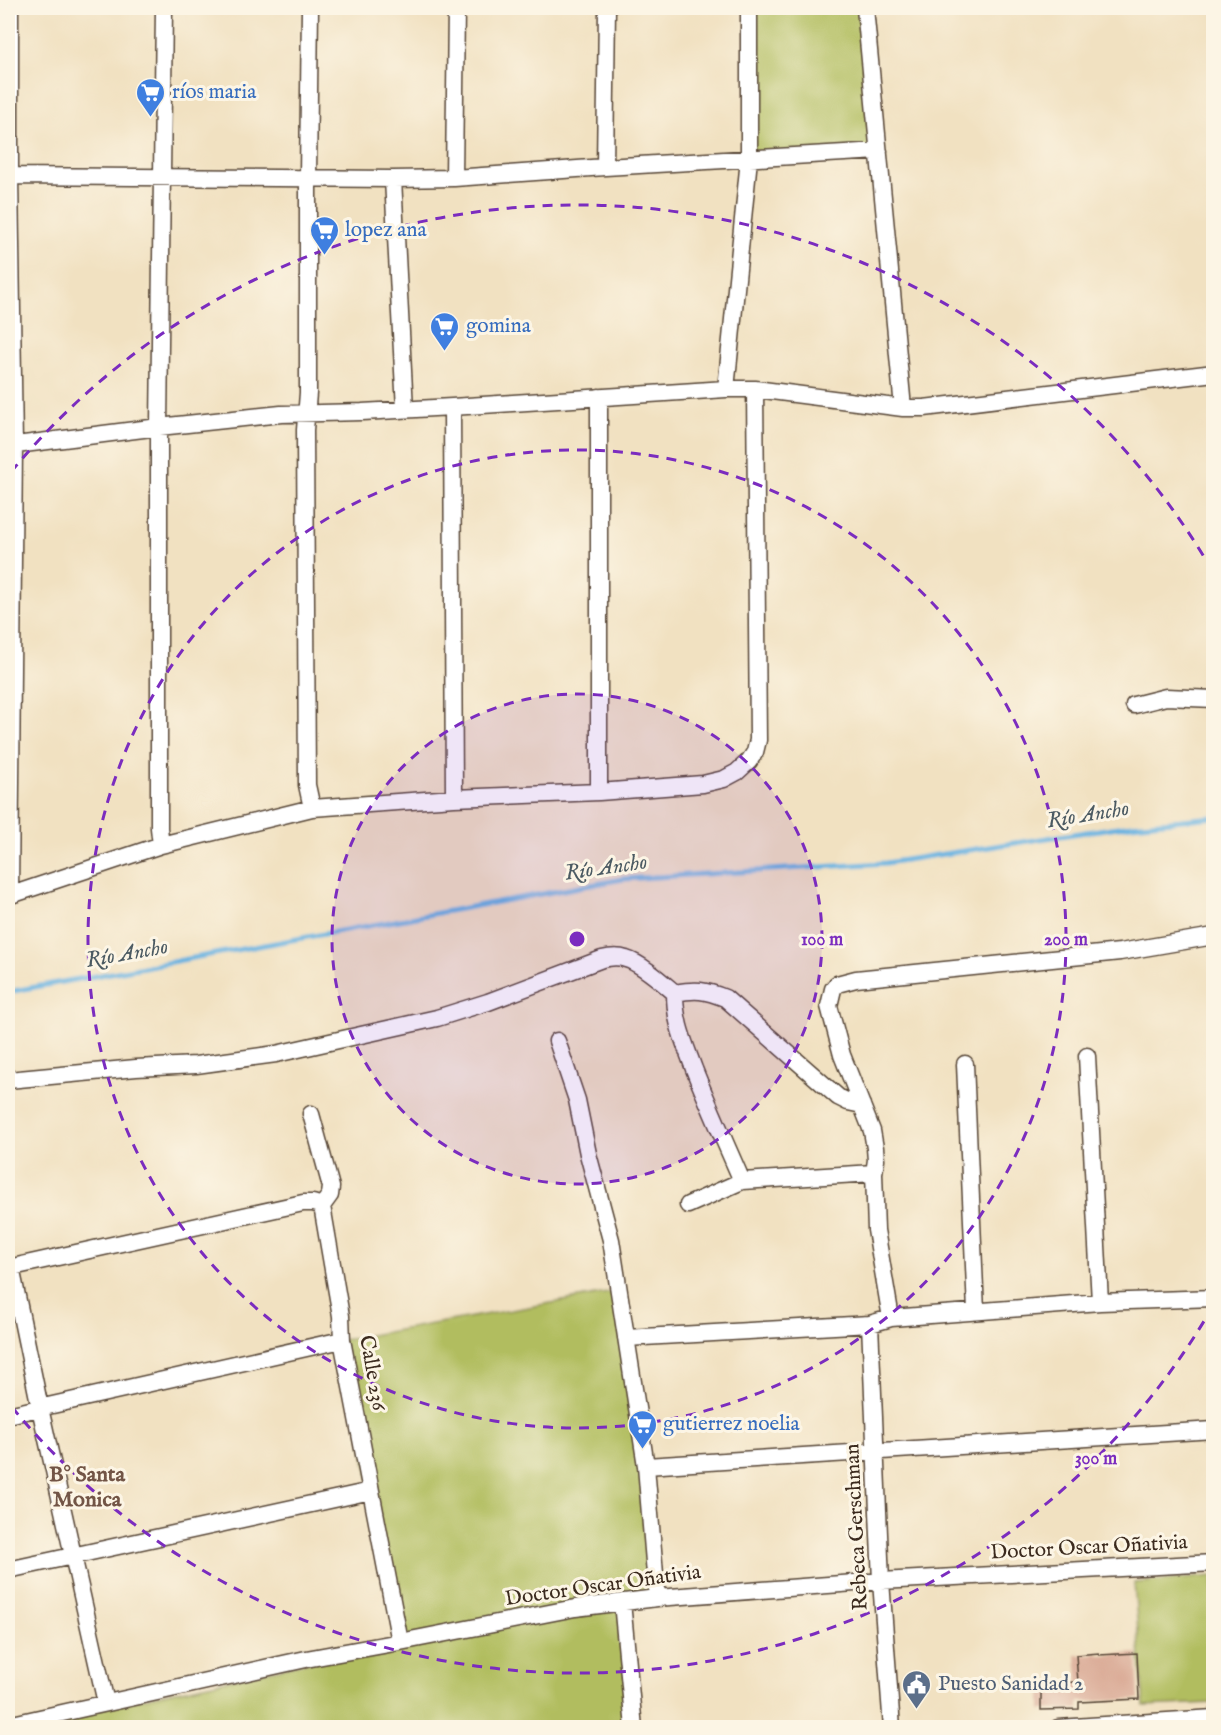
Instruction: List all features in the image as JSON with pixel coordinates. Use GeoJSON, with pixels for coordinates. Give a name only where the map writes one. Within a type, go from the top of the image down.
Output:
{"type":"FeatureCollection","features":[{"type":"Feature","properties":{"kind":"street"},"geometry":{"type":"LineString","coordinates":[[10,8],[9,895],[161,845],[312,808],[703,784],[724,779],[737,772],[755,752],[758,740],[755,389]]}},
{"type":"Feature","properties":{"kind":"street"},"geometry":{"type":"LineString","coordinates":[[161,845],[159,828],[159,427],[164,8]]}},
{"type":"Feature","properties":{"kind":"street"},"geometry":{"type":"LineString","coordinates":[[310,8],[308,393],[304,441],[307,785],[312,808]]}},
{"type":"Feature","properties":{"kind":"street"},"geometry":{"type":"LineString","coordinates":[[454,178],[456,8]]}},
{"type":"Feature","properties":{"kind":"street"},"geometry":{"type":"LineString","coordinates":[[605,167],[607,8]]}},
{"type":"Feature","properties":{"kind":"street"},"geometry":{"type":"LineString","coordinates":[[726,389],[749,159],[749,8]]}},
{"type":"Feature","properties":{"kind":"street"},"geometry":{"type":"LineString","coordinates":[[865,8],[903,408]]}},
{"type":"Feature","properties":{"kind":"street"},"geometry":{"type":"LineString","coordinates":[[9,176],[454,178],[879,151]]}},
{"type":"Feature","properties":{"kind":"street"},"geometry":{"type":"LineString","coordinates":[[393,179],[405,409]]}},
{"type":"Feature","properties":{"kind":"street"},"geometry":{"type":"LineString","coordinates":[[11,446],[281,414],[453,407],[726,389],[755,389],[903,408],[933,407],[1214,373]]}},
{"type":"Feature","properties":{"kind":"street"},"geometry":{"type":"LineString","coordinates":[[599,397],[599,792]]}},
{"type":"Feature","properties":{"kind":"street"},"geometry":{"type":"LineString","coordinates":[[453,407],[454,798]]}},
{"type":"Feature","properties":{"kind":"street"},"geometry":{"type":"LineString","coordinates":[[1134,705],[1166,698],[1214,699]]}},
{"type":"Feature","properties":{"kind":"street"},"geometry":{"type":"LineString","coordinates":[[891,1318],[876,1230],[874,1173],[876,1160],[872,1131],[842,1055],[829,1006],[833,989],[837,984],[856,979],[1120,952],[1214,936]]}},
{"type":"Feature","properties":{"kind":"street"},"geometry":{"type":"LineString","coordinates":[[8,1080],[196,1065],[276,1054],[437,1018],[613,957],[628,959],[675,993],[694,990],[708,991],[725,998],[838,1097],[862,1105]]}},
{"type":"Feature","properties":{"kind":"street"},"geometry":{"type":"LineString","coordinates":[[675,993],[677,1023],[703,1092],[742,1181]]}},
{"type":"Feature","properties":{"kind":"street"},"geometry":{"type":"LineString","coordinates":[[557,1041],[577,1100],[588,1154],[611,1240],[646,1466],[657,1598]]}},
{"type":"Feature","properties":{"kind":"street"},"geometry":{"type":"LineString","coordinates":[[1087,1056],[1100,1302]]}},
{"type":"Feature","properties":{"kind":"street"},"geometry":{"type":"LineString","coordinates":[[965,1064],[976,1311]]}},
{"type":"Feature","properties":{"kind":"street","name":"Calle 236"},"geometry":{"type":"LineString","coordinates":[[311,1114],[331,1187],[330,1195],[322,1206],[342,1316],[342,1340],[400,1642]]}},
{"type":"Feature","properties":{"kind":"street"},"geometry":{"type":"LineString","coordinates":[[688,1205],[742,1181],[874,1173]]}},
{"type":"Feature","properties":{"kind":"street"},"geometry":{"type":"LineString","coordinates":[[106,1703],[10,1268],[303,1203],[322,1206]]}},
{"type":"Feature","properties":{"kind":"street"},"geometry":{"type":"LineString","coordinates":[[626,1338],[870,1324],[891,1318],[1100,1302],[1214,1298]]}},
{"type":"Feature","properties":{"kind":"street","name":"Rebeca Gerschman"},"geometry":{"type":"LineString","coordinates":[[870,1324],[881,1581],[892,1728]]}},
{"type":"Feature","properties":{"kind":"street"},"geometry":{"type":"LineString","coordinates":[[8,1415],[342,1340]]}},
{"type":"Feature","properties":{"kind":"street"},"geometry":{"type":"LineString","coordinates":[[646,1466],[1214,1430]]}},
{"type":"Feature","properties":{"kind":"street"},"geometry":{"type":"LineString","coordinates":[[8,1570],[371,1491]]}},
{"type":"Feature","properties":{"kind":"street","name":"Doctor Oscar Oñativia"},"geometry":{"type":"LineString","coordinates":[[8,1725],[306,1659],[575,1608],[657,1598],[881,1581],[1214,1563]]}},
{"type":"Feature","properties":{"kind":"street"},"geometry":{"type":"LineString","coordinates":[[622,1602],[634,1728]]}},
{"type":"Feature","properties":{"kind":"street"},"geometry":{"type":"LineString","coordinates":[[1058,1728],[1214,1718]]}},
{"type":"Feature","properties":{"kind":"green space"},"geometry":{"type":"Polygon","coordinates":[[[748,8],[865,8],[879,151],[749,153],[748,8]]]}},
{"type":"Feature","properties":{"kind":"green space"},"geometry":{"type":"Polygon","coordinates":[[[619,1291],[657,1598],[622,1605],[634,1727],[8,1728],[400,1642],[342,1340],[619,1291]]]}},
{"type":"Feature","properties":{"kind":"green space"},"geometry":{"type":"Polygon","coordinates":[[[1213,1576],[1213,1703],[1144,1706],[1134,1583],[1213,1576]]]}},
{"type":"Feature","properties":{"kind":"building"},"geometry":{"type":"Polygon","coordinates":[[[1099,1653],[1099,1655],[1137,1653],[1139,1699],[1079,1702],[1079,1709],[1041,1710],[1041,1683],[1078,1682],[1076,1655],[1099,1653]]]}},
{"type":"Feature","properties":{"kind":"waterway","name":"Río Ancho"},"geometry":{"type":"LineString","coordinates":[[8,992],[623,879],[886,863],[1131,825],[1214,817]]}},
{"type":"Feature","properties":{"kind":"place","name":"ríos maria"},"geometry":{"type":"Point","coordinates":[151,118]}},
{"type":"Feature","properties":{"kind":"place","name":"lopez ana"},"geometry":{"type":"Point","coordinates":[324,256]}},
{"type":"Feature","properties":{"kind":"place","name":"gomina"},"geometry":{"type":"Point","coordinates":[445,352]}},
{"type":"Feature","properties":{"kind":"place","name":"gutierrez noelia"},"geometry":{"type":"Point","coordinates":[642,1450]}},
{"type":"Feature","properties":{"kind":"place","name":"Puesto Sanidad 2"},"geometry":{"type":"Point","coordinates":[917,1710]}},
{"type":"Feature","properties":{"kind":"district","name":"B° Santa Monica"},"geometry":{"type":"Point","coordinates":[87,1488]}}]}
